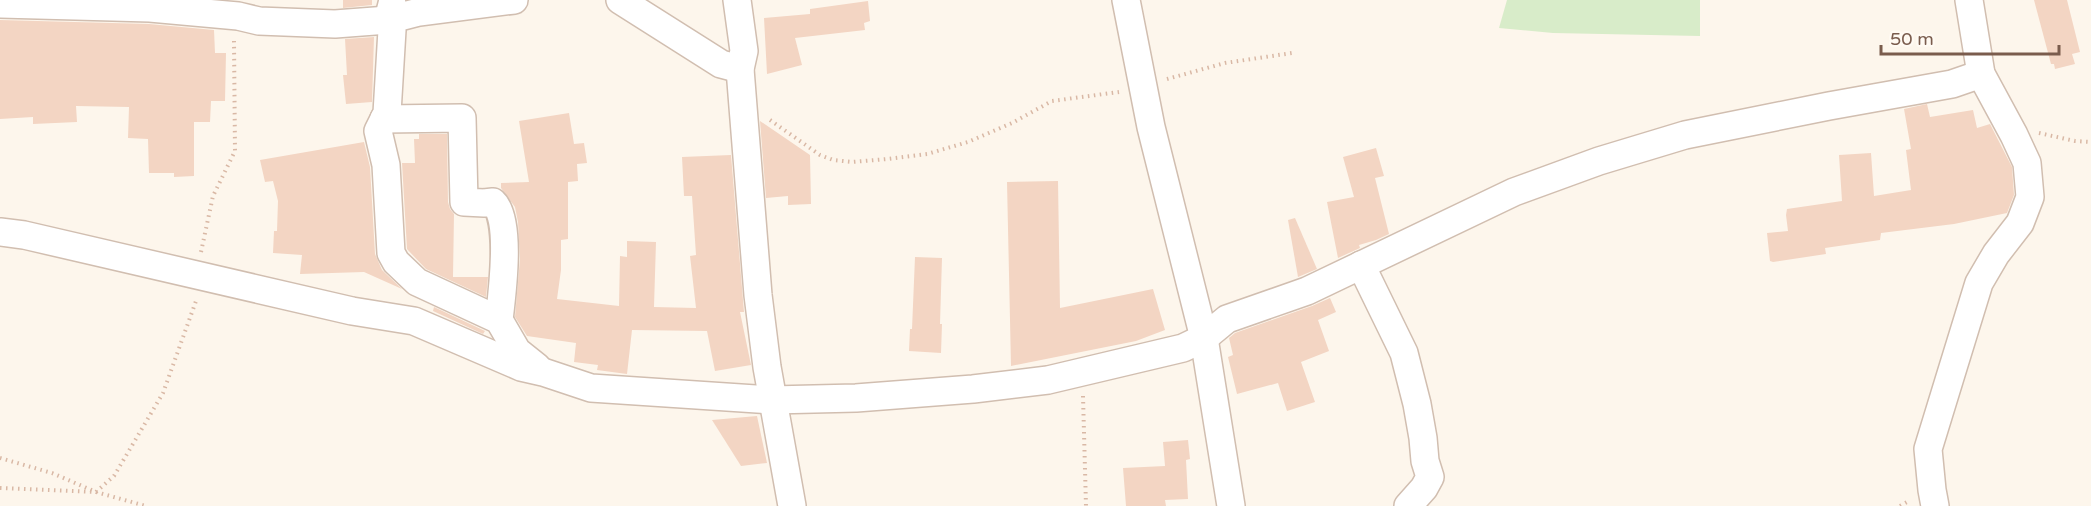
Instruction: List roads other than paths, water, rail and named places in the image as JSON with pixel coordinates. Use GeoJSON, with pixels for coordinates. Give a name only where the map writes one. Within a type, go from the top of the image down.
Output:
{"type":"FeatureCollection","features":[{"type":"Feature","properties":{"kind":"street"},"geometry":{"type":"LineString","coordinates":[[0,4],[204,7],[259,21],[335,24],[391,10],[419,12],[514,0]]}},
{"type":"Feature","properties":{"kind":"street"},"geometry":{"type":"LineString","coordinates":[[620,0],[721,64],[740,69]]}},
{"type":"Feature","properties":{"kind":"street"},"geometry":{"type":"LineString","coordinates":[[737,0],[744,51],[740,69],[758,296],[772,400],[792,506]]}},
{"type":"Feature","properties":{"kind":"street"},"geometry":{"type":"LineString","coordinates":[[1126,0],[1151,127],[1204,338],[1232,506]]}},
{"type":"Feature","properties":{"kind":"street"},"geometry":{"type":"LineString","coordinates":[[1935,506],[1930,480],[1929,449],[1951,374],[1979,283],[1996,254],[2020,223],[2030,197],[2027,163],[1981,74],[1969,0]]}},
{"type":"Feature","properties":{"kind":"street"},"geometry":{"type":"LineString","coordinates":[[391,10],[387,113],[378,131],[386,165],[391,253],[396,262],[417,282],[499,320],[517,351],[543,372]]}},
{"type":"Feature","properties":{"kind":"street"},"geometry":{"type":"LineString","coordinates":[[0,232],[24,235],[352,310],[414,321],[521,367],[591,388],[772,400],[856,398],[974,389],[1048,380],[1183,348],[1204,338],[1227,320],[1307,291],[1514,192],[1599,161],[1685,135],[1952,84],[1981,74]]}},
{"type":"Feature","properties":{"kind":"street"},"geometry":{"type":"LineString","coordinates":[[384,119],[462,118],[464,202],[493,202],[501,218],[504,262],[499,320]]}},
{"type":"Feature","properties":{"kind":"street"},"geometry":{"type":"LineString","coordinates":[[1361,265],[1404,353],[1424,438],[1425,461],[1430,477],[1424,488],[1408,506]]}}]}
